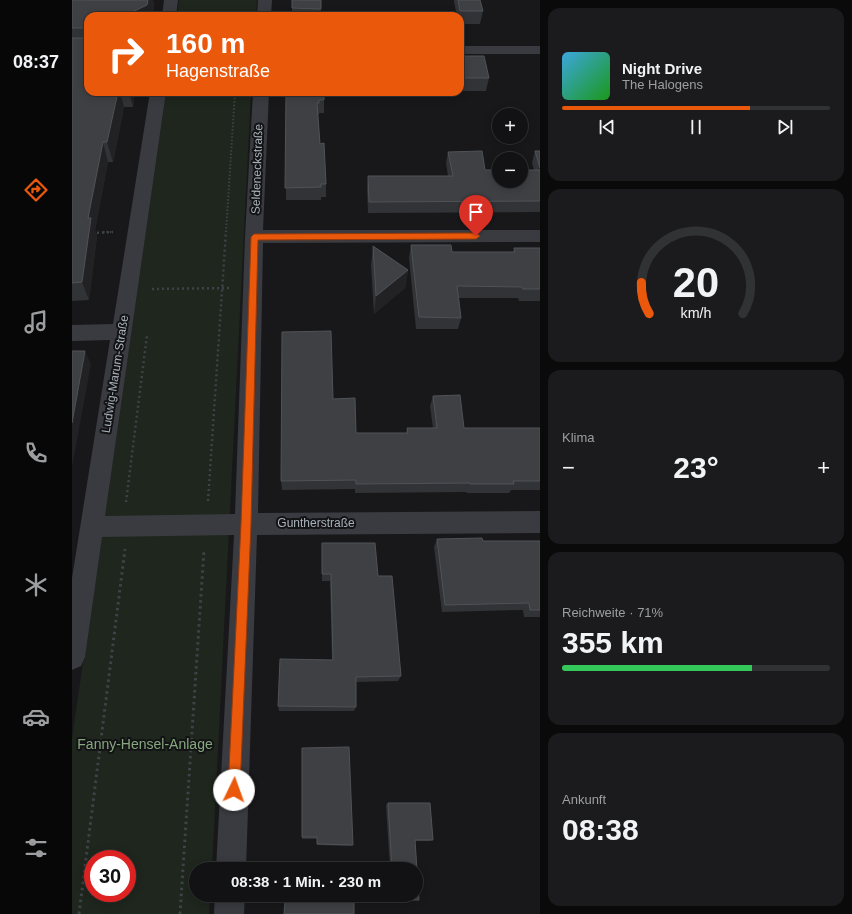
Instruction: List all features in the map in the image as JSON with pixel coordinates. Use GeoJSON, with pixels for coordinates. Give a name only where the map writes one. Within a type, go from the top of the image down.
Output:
{"type":"FeatureCollection","features":[{"type":"Feature","properties":{"kind":"street"},"geometry":{"type":"LineString","coordinates":[[170,12],[171,0]]}},
{"type":"Feature","properties":{"kind":"street"},"geometry":{"type":"LineString","coordinates":[[264,12],[265,0]]}},
{"type":"Feature","properties":{"kind":"street"},"geometry":{"type":"LineString","coordinates":[[464,50],[540,50]]}},
{"type":"Feature","properties":{"kind":"street","name":"Ludwig-Marum-Straße"},"geometry":{"type":"LineString","coordinates":[[72,657],[157,96]]}},
{"type":"Feature","properties":{"kind":"street","name":"Seldeneckstraße"},"geometry":{"type":"LineString","coordinates":[[231,862],[246,524],[254,237],[261,96]]}},
{"type":"Feature","properties":{"kind":"street"},"geometry":{"type":"LineString","coordinates":[[254,237],[540,236]]}},
{"type":"Feature","properties":{"kind":"street"},"geometry":{"type":"LineString","coordinates":[[72,333],[121,332]]}},
{"type":"Feature","properties":{"kind":"street","name":"Guntherstraße"},"geometry":{"type":"LineString","coordinates":[[91,527],[126,525],[540,522]]}},
{"type":"Feature","properties":{"kind":"street"},"geometry":{"type":"LineString","coordinates":[[229,914],[230,902]]}},
{"type":"Feature","properties":{"kind":"path"},"geometry":{"type":"LineString","coordinates":[[86,233],[116,232]]}},
{"type":"Feature","properties":{"kind":"path"},"geometry":{"type":"LineString","coordinates":[[127,290],[253,288]]}},
{"type":"Feature","properties":{"kind":"green space"},"geometry":{"type":"Polygon","coordinates":[[[179,0],[257,0],[256,12],[178,12],[179,0]]]}},
{"type":"Feature","properties":{"kind":"green space","name":"Fanny-Hensel-Anlage"},"geometry":{"type":"Polygon","coordinates":[[[165,96],[251,96],[212,862],[189,862],[189,902],[210,902],[209,914],[72,914],[72,738],[165,96]]]}},
{"type":"Feature","properties":{"kind":"building"},"geometry":{"type":"Polygon","coordinates":[[[72,0],[148,0],[147,5],[132,12],[84,12],[84,28],[72,28],[72,0]]]}},
{"type":"Feature","properties":{"kind":"building"},"geometry":{"type":"Polygon","coordinates":[[[292,0],[321,0],[321,9],[292,8],[292,0]]]}},
{"type":"Feature","properties":{"kind":"building"},"geometry":{"type":"Polygon","coordinates":[[[458,0],[480,0],[483,11],[460,11],[458,0]]]}},
{"type":"Feature","properties":{"kind":"building"},"geometry":{"type":"Polygon","coordinates":[[[72,38],[84,38],[84,96],[117,96],[107,142],[103,142],[88,218],[91,218],[82,282],[72,283],[72,38]]]}},
{"type":"Feature","properties":{"kind":"building"},"geometry":{"type":"Polygon","coordinates":[[[464,56],[484,56],[489,78],[464,78],[464,56]]]}},
{"type":"Feature","properties":{"kind":"building"},"geometry":{"type":"Polygon","coordinates":[[[286,96],[324,96],[324,100],[319,100],[319,103],[317,103],[320,144],[324,143],[326,184],[321,184],[321,187],[285,188],[286,96]]]}},
{"type":"Feature","properties":{"kind":"building"},"geometry":{"type":"Polygon","coordinates":[[[482,151],[485,170],[492,170],[492,188],[528,188],[528,170],[540,170],[540,201],[369,202],[368,176],[453,176],[448,152],[482,151]]]}},
{"type":"Feature","properties":{"kind":"building"},"geometry":{"type":"Polygon","coordinates":[[[535,151],[540,151],[540,168],[535,151]]]}},
{"type":"Feature","properties":{"kind":"building"},"geometry":{"type":"Polygon","coordinates":[[[411,245],[451,245],[452,252],[515,252],[514,248],[540,248],[540,289],[523,289],[522,287],[457,286],[461,318],[419,317],[411,245]]]}},
{"type":"Feature","properties":{"kind":"building"},"geometry":{"type":"Polygon","coordinates":[[[373,246],[408,270],[376,296],[373,246]]]}},
{"type":"Feature","properties":{"kind":"building"},"geometry":{"type":"Polygon","coordinates":[[[331,331],[333,399],[355,398],[356,433],[408,433],[407,428],[437,428],[433,396],[460,395],[464,428],[540,428],[540,481],[513,481],[514,484],[356,484],[356,480],[281,481],[282,332],[331,331]]]}},
{"type":"Feature","properties":{"kind":"building"},"geometry":{"type":"Polygon","coordinates":[[[72,351],[85,351],[72,423],[72,351]]]}},
{"type":"Feature","properties":{"kind":"building"},"geometry":{"type":"Polygon","coordinates":[[[482,538],[483,541],[540,541],[540,610],[530,610],[529,603],[445,605],[437,539],[482,538]]]}},
{"type":"Feature","properties":{"kind":"building"},"geometry":{"type":"Polygon","coordinates":[[[322,543],[375,543],[378,576],[392,576],[401,676],[356,677],[356,707],[278,706],[280,659],[333,660],[331,574],[322,574],[322,543]]]}},
{"type":"Feature","properties":{"kind":"building"},"geometry":{"type":"Polygon","coordinates":[[[349,747],[353,845],[317,844],[317,837],[302,837],[302,748],[349,747]]]}},
{"type":"Feature","properties":{"kind":"building"},"geometry":{"type":"Polygon","coordinates":[[[388,803],[430,803],[433,840],[415,840],[416,862],[392,862],[388,803]]]}},
{"type":"Feature","properties":{"kind":"building"},"geometry":{"type":"Polygon","coordinates":[[[285,902],[354,902],[354,914],[284,914],[285,902]]]}},
{"type":"Feature","properties":{"kind":"route"},"geometry":{"type":"LineString","coordinates":[[234,790],[246,524],[254,237],[476,236]]}}]}
